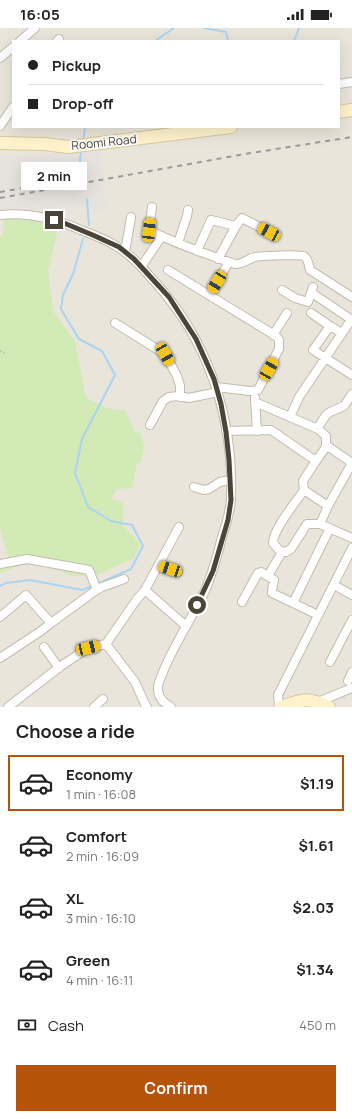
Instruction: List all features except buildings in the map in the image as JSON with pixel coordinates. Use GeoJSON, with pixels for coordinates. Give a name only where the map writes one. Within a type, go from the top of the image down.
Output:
{"type":"FeatureCollection","features":[{"type":"Feature","properties":{"kind":"street"},"geometry":{"type":"LineString","coordinates":[[21,40],[35,28]]}},
{"type":"Feature","properties":{"kind":"street"},"geometry":{"type":"LineString","coordinates":[[0,58],[12,48]]}},
{"type":"Feature","properties":{"kind":"street"},"geometry":{"type":"LineString","coordinates":[[340,84],[352,82]]}},
{"type":"Feature","properties":{"kind":"street"},"geometry":{"type":"LineString","coordinates":[[0,126],[12,108]]}},
{"type":"Feature","properties":{"kind":"street"},"geometry":{"type":"LineString","coordinates":[[340,112],[352,110]]}},
{"type":"Feature","properties":{"kind":"street","name":"Roomi Road"},"geometry":{"type":"LineString","coordinates":[[0,143],[45,144],[68,147],[223,128]]}},
{"type":"Feature","properties":{"kind":"street"},"geometry":{"type":"LineString","coordinates":[[152,207],[149,230],[162,236],[196,251],[239,265],[254,257],[296,254],[304,256],[310,270],[352,297]]}},
{"type":"Feature","properties":{"kind":"street"},"geometry":{"type":"LineString","coordinates":[[178,243],[188,210]]}},
{"type":"Feature","properties":{"kind":"street"},"geometry":{"type":"LineString","coordinates":[[0,215],[11,214],[32,216],[64,223],[119,247],[134,259],[169,297],[196,339],[217,389],[226,432],[231,500],[228,520],[213,571],[203,594],[171,653],[159,683],[158,690],[161,699],[164,703],[171,707]]}},
{"type":"Feature","properties":{"kind":"street"},"geometry":{"type":"LineString","coordinates":[[125,252],[131,217]]}},
{"type":"Feature","properties":{"kind":"street"},"geometry":{"type":"LineString","coordinates":[[218,259],[242,218],[269,232]]}},
{"type":"Feature","properties":{"kind":"street"},"geometry":{"type":"LineString","coordinates":[[196,251],[210,220],[236,226]]}},
{"type":"Feature","properties":{"kind":"street"},"geometry":{"type":"LineString","coordinates":[[141,267],[162,236]]}},
{"type":"Feature","properties":{"kind":"street"},"geometry":{"type":"LineString","coordinates":[[209,295],[229,262]]}},
{"type":"Feature","properties":{"kind":"street"},"geometry":{"type":"LineString","coordinates":[[150,425],[164,401],[169,397],[189,398],[217,389],[255,392],[261,387],[279,349],[279,340],[273,335],[168,270]]}},
{"type":"Feature","properties":{"kind":"street"},"geometry":{"type":"LineString","coordinates":[[282,290],[295,298],[308,302],[312,290],[352,320],[299,397],[290,417]]}},
{"type":"Feature","properties":{"kind":"street"},"geometry":{"type":"LineString","coordinates":[[273,335],[287,313]]}},
{"type":"Feature","properties":{"kind":"street"},"geometry":{"type":"LineString","coordinates":[[311,313],[342,333]]}},
{"type":"Feature","properties":{"kind":"street"},"geometry":{"type":"LineString","coordinates":[[115,323],[165,354],[177,376],[180,386],[180,397]]}},
{"type":"Feature","properties":{"kind":"street"},"geometry":{"type":"LineString","coordinates":[[330,326],[313,350],[352,375]]}},
{"type":"Feature","properties":{"kind":"street"},"geometry":{"type":"LineString","coordinates":[[255,392],[257,431]]}},
{"type":"Feature","properties":{"kind":"street"},"geometry":{"type":"LineString","coordinates":[[317,429],[326,415],[344,406],[352,394]]}},
{"type":"Feature","properties":{"kind":"street"},"geometry":{"type":"LineString","coordinates":[[255,402],[317,429],[326,436],[326,445],[303,481],[304,490],[285,516],[274,537],[273,543],[282,552]]}},
{"type":"Feature","properties":{"kind":"street"},"geometry":{"type":"LineString","coordinates":[[226,432],[271,430],[316,461]]}},
{"type":"Feature","properties":{"kind":"street"},"geometry":{"type":"LineString","coordinates":[[320,524],[328,506],[352,463],[326,445]]}},
{"type":"Feature","properties":{"kind":"street"},"geometry":{"type":"LineString","coordinates":[[194,488],[209,489],[220,482],[230,480]]}},
{"type":"Feature","properties":{"kind":"street"},"geometry":{"type":"LineString","coordinates":[[304,490],[328,506]]}},
{"type":"Feature","properties":{"kind":"street"},"geometry":{"type":"LineString","coordinates":[[268,576],[282,552],[286,552],[291,549],[308,524],[320,524],[352,538]]}},
{"type":"Feature","properties":{"kind":"street"},"geometry":{"type":"LineString","coordinates":[[8,707],[88,648],[106,644],[137,599],[145,590],[179,527]]}},
{"type":"Feature","properties":{"kind":"street"},"geometry":{"type":"LineString","coordinates":[[293,603],[330,528]]}},
{"type":"Feature","properties":{"kind":"street"},"geometry":{"type":"LineString","coordinates":[[330,707],[318,702],[303,700],[280,707],[278,695],[352,548]]}},
{"type":"Feature","properties":{"kind":"street"},"geometry":{"type":"LineString","coordinates":[[0,564],[28,560],[89,570],[97,590]]}},
{"type":"Feature","properties":{"kind":"street"},"geometry":{"type":"LineString","coordinates":[[158,565],[178,572]]}},
{"type":"Feature","properties":{"kind":"street"},"geometry":{"type":"LineString","coordinates":[[242,602],[258,573],[261,572],[274,580],[272,593],[318,615]]}},
{"type":"Feature","properties":{"kind":"street"},"geometry":{"type":"LineString","coordinates":[[0,658],[41,631],[97,590],[124,579]]}},
{"type":"Feature","properties":{"kind":"street"},"geometry":{"type":"LineString","coordinates":[[334,585],[352,596]]}},
{"type":"Feature","properties":{"kind":"street"},"geometry":{"type":"LineString","coordinates":[[145,590],[186,626]]}},
{"type":"Feature","properties":{"kind":"street"},"geometry":{"type":"LineString","coordinates":[[0,617],[26,595],[50,623]]}},
{"type":"Feature","properties":{"kind":"street"},"geometry":{"type":"LineString","coordinates":[[330,662],[352,620]]}},
{"type":"Feature","properties":{"kind":"street"},"geometry":{"type":"LineString","coordinates":[[106,644],[135,682],[147,707]]}},
{"type":"Feature","properties":{"kind":"street"},"geometry":{"type":"LineString","coordinates":[[44,647],[59,668]]}},
{"type":"Feature","properties":{"kind":"street"},"geometry":{"type":"LineString","coordinates":[[318,702],[350,687],[352,672]]}},
{"type":"Feature","properties":{"kind":"street"},"geometry":{"type":"LineString","coordinates":[[94,707],[103,698]]}},
{"type":"Feature","properties":{"kind":"path"},"geometry":{"type":"LineString","coordinates":[[0,351],[5,353]]}},
{"type":"Feature","properties":{"kind":"shaded area"},"geometry":{"type":"Polygon","coordinates":[[[0,28],[352,28],[352,707],[0,707],[0,28]]]}},
{"type":"Feature","properties":{"kind":"shaded area"},"geometry":{"type":"Polygon","coordinates":[[[102,151],[106,211],[69,206],[0,217],[0,158],[102,151]]]}},
{"type":"Feature","properties":{"kind":"green space"},"geometry":{"type":"Polygon","coordinates":[[[5,218],[59,224],[48,271],[53,311],[75,341],[86,398],[106,408],[125,411],[135,432],[140,431],[144,447],[141,462],[137,463],[132,488],[117,489],[111,499],[123,502],[123,526],[140,544],[134,558],[97,575],[72,576],[50,567],[28,563],[0,573],[0,563],[9,559],[0,528],[0,237],[2,236],[5,218]]]}},
{"type":"Feature","properties":{"kind":"waterway"},"geometry":{"type":"LineString","coordinates":[[156,40],[174,28]]}},
{"type":"Feature","properties":{"kind":"waterway"},"geometry":{"type":"LineString","coordinates":[[204,28],[226,32],[228,40]]}},
{"type":"Feature","properties":{"kind":"waterway"},"geometry":{"type":"LineString","coordinates":[[294,40],[299,28]]}},
{"type":"Feature","properties":{"kind":"waterway"},"geometry":{"type":"LineString","coordinates":[[83,142],[85,128]]}},
{"type":"Feature","properties":{"kind":"waterway"},"geometry":{"type":"LineString","coordinates":[[81,150],[80,160],[82,173]]}},
{"type":"Feature","properties":{"kind":"waterway"},"geometry":{"type":"LineString","coordinates":[[87,199],[89,225]]}},
{"type":"Feature","properties":{"kind":"waterway"},"geometry":{"type":"LineString","coordinates":[[83,239],[73,274],[63,295],[61,309],[79,339],[102,351],[115,375],[82,439],[75,473],[88,507],[111,521],[132,525],[143,546],[131,569],[97,584]]}},
{"type":"Feature","properties":{"kind":"waterway"},"geometry":{"type":"LineString","coordinates":[[0,586],[6,583],[30,580],[82,590],[93,586]]}},
{"type":"Feature","properties":{"kind":"railway"},"geometry":{"type":"LineString","coordinates":[[0,198],[245,154],[352,137]]}},
{"type":"Feature","properties":{"kind":"railway"},"geometry":{"type":"LineString","coordinates":[[0,192],[29,187]]}},
{"type":"Feature","properties":{"kind":"route"},"geometry":{"type":"LineString","coordinates":[[54,220],[119,247],[134,259],[169,297],[196,339],[214,379],[221,404],[226,432],[231,500],[228,520],[213,571],[197,605]]}}]}
